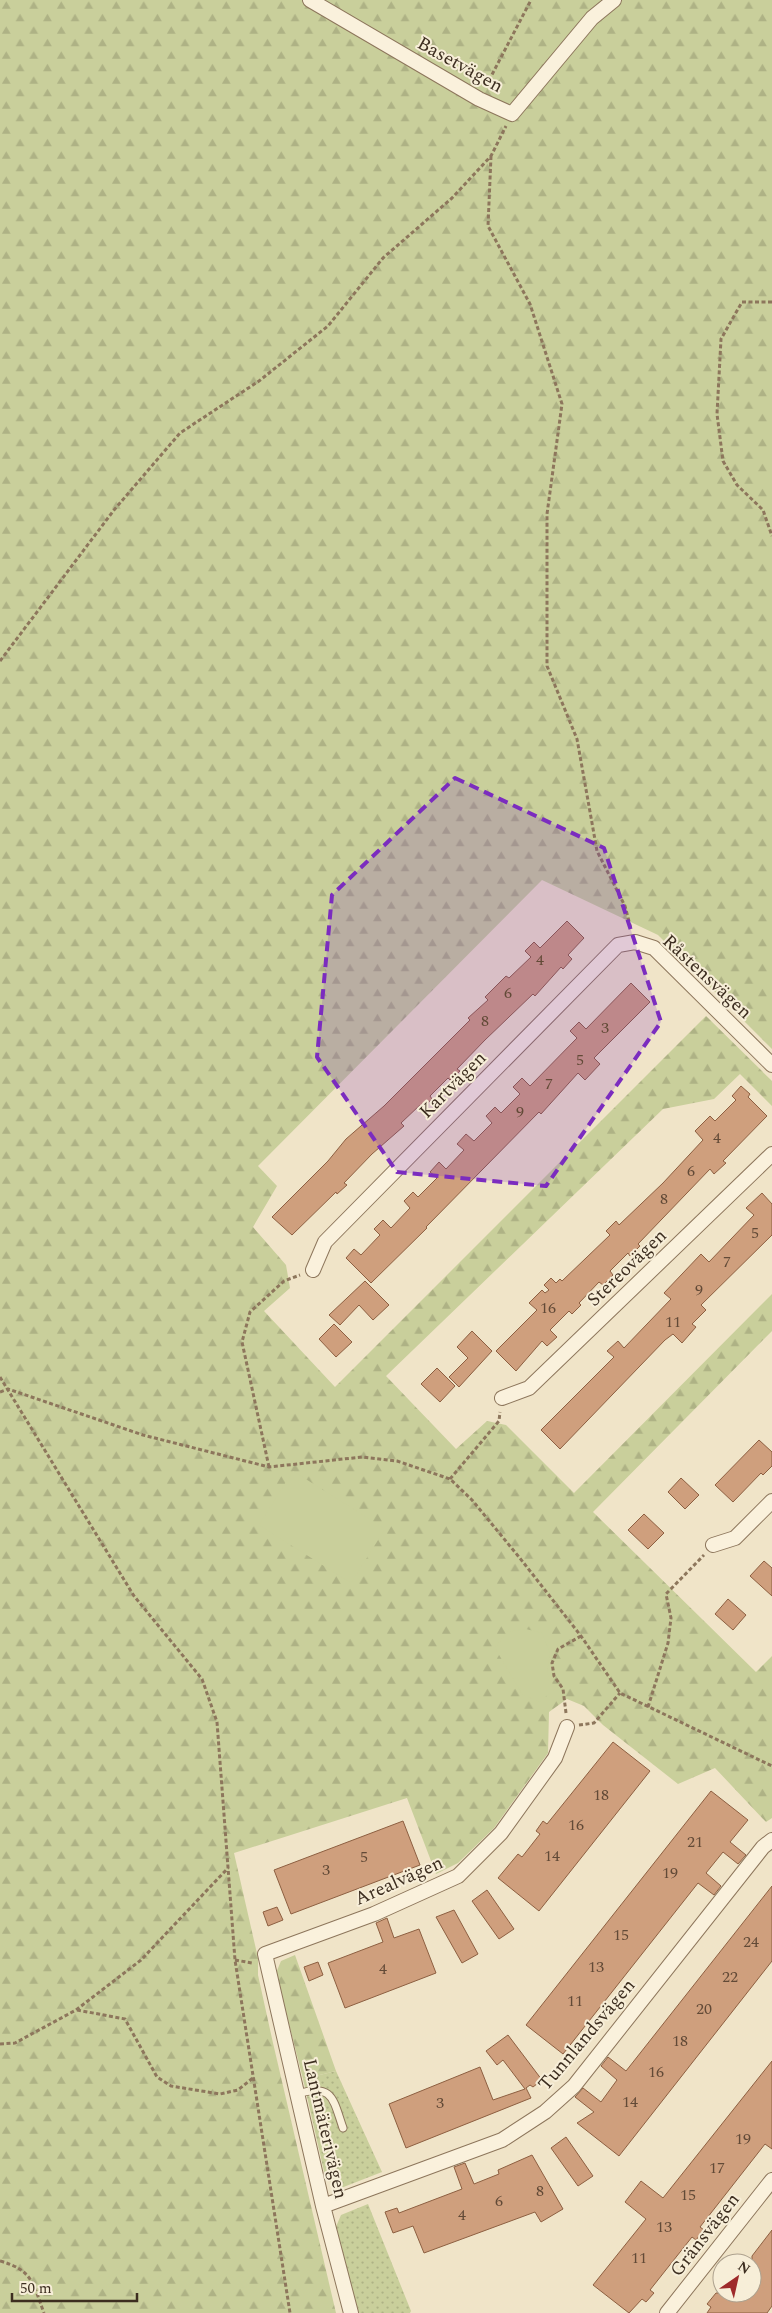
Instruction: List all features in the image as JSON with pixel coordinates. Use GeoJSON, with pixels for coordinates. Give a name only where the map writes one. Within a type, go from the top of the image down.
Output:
{"type":"FeatureCollection","features":[{"type":"Feature","properties":{"kind":"street","name":"Basetvägen"},"geometry":{"type":"LineString","coordinates":[[310,0],[478,99],[512,114],[592,18],[614,0]]}},
{"type":"Feature","properties":{"kind":"street","name":"Råstensvägen"},"geometry":{"type":"LineString","coordinates":[[635,942],[654,948],[772,1065]]}},
{"type":"Feature","properties":{"kind":"street","name":"Kartvägen"},"geometry":{"type":"LineString","coordinates":[[313,1270],[325,1242],[618,945],[635,942]]}},
{"type":"Feature","properties":{"kind":"street","name":"Stereovägen"},"geometry":{"type":"LineString","coordinates":[[502,1398],[529,1388],[772,1154]]}},
{"type":"Feature","properties":{"kind":"street"},"geometry":{"type":"LineString","coordinates":[[713,1545],[735,1538],[772,1501]]}},
{"type":"Feature","properties":{"kind":"street","name":"Arealvägen"},"geometry":{"type":"LineString","coordinates":[[265,1954],[374,1914],[458,1876],[501,1833],[555,1758],[567,1727]]}},
{"type":"Feature","properties":{"kind":"street","name":"Tunnlandsvägen"},"geometry":{"type":"LineString","coordinates":[[324,2206],[502,2140],[546,2112],[574,2086],[763,1846],[772,1840]]}},
{"type":"Feature","properties":{"kind":"street","name":"Lantmäterivägen"},"geometry":{"type":"LineString","coordinates":[[265,1954],[351,2313]]}},
{"type":"Feature","properties":{"kind":"street","name":"Gränsvägen"},"geometry":{"type":"LineString","coordinates":[[667,2313],[772,2180]]}},
{"type":"Feature","properties":{"kind":"lane"},"geometry":{"type":"LineString","coordinates":[[297,2094],[314,2089],[326,2092],[333,2099],[343,2128]]}},
{"type":"Feature","properties":{"kind":"path"},"geometry":{"type":"LineString","coordinates":[[478,99],[531,0]]}},
{"type":"Feature","properties":{"kind":"path"},"geometry":{"type":"LineString","coordinates":[[0,662],[114,510],[180,433],[259,381],[328,326],[383,258],[452,198],[492,156],[512,114]]}},
{"type":"Feature","properties":{"kind":"path"},"geometry":{"type":"LineString","coordinates":[[492,156],[488,226],[530,304],[562,404],[546,514],[546,666],[576,739],[597,851],[625,906],[635,942]]}},
{"type":"Feature","properties":{"kind":"path"},"geometry":{"type":"LineString","coordinates":[[772,302],[742,302],[721,339],[717,414],[723,461],[737,485],[763,510],[772,536]]}},
{"type":"Feature","properties":{"kind":"path"},"geometry":{"type":"LineString","coordinates":[[269,1467],[242,1342],[250,1312],[284,1281],[313,1270]]}},
{"type":"Feature","properties":{"kind":"path"},"geometry":{"type":"LineString","coordinates":[[0,1377],[134,1596],[202,1679],[217,1722],[235,1960],[290,2313]]}},
{"type":"Feature","properties":{"kind":"path"},"geometry":{"type":"LineString","coordinates":[[0,1392],[8,1389],[143,1435],[269,1467],[362,1457],[396,1461],[450,1479],[472,1500],[581,1636],[620,1693],[772,1766]]}},
{"type":"Feature","properties":{"kind":"path"},"geometry":{"type":"LineString","coordinates":[[450,1479],[499,1421],[502,1398]]}},
{"type":"Feature","properties":{"kind":"path"},"geometry":{"type":"LineString","coordinates":[[648,1707],[668,1643],[671,1618],[666,1594],[713,1545]]}},
{"type":"Feature","properties":{"kind":"path"},"geometry":{"type":"LineString","coordinates":[[581,1636],[558,1649],[552,1664],[554,1676],[563,1689],[567,1727],[594,1723],[620,1693]]}},
{"type":"Feature","properties":{"kind":"path"},"geometry":{"type":"LineString","coordinates":[[0,2044],[15,2043],[76,2010],[141,1960],[228,1868]]}},
{"type":"Feature","properties":{"kind":"path"},"geometry":{"type":"LineString","coordinates":[[76,2010],[125,2019],[157,2077],[171,2086],[220,2094],[238,2090],[254,2077]]}},
{"type":"Feature","properties":{"kind":"path"},"geometry":{"type":"LineString","coordinates":[[0,2261],[14,2265],[30,2276],[44,2313]]}},
{"type":"Feature","properties":{"kind":"highlighted area"},"geometry":{"type":"Polygon","coordinates":[[[455,778],[604,848],[661,1022],[546,1186],[397,1172],[317,1057],[332,895],[455,778]]]}},
{"type":"Feature","properties":{"kind":"green space"},"geometry":{"type":"Polygon","coordinates":[[[0,0],[772,0],[772,1049],[658,935],[542,880],[258,1166],[277,1186],[253,1227],[286,1265],[290,1288],[264,1311],[335,1387],[706,1016],[772,1081],[772,1106],[740,1074],[714,1099],[663,1109],[386,1376],[456,1449],[487,1421],[506,1425],[574,1493],[772,1294],[772,1331],[593,1512],[756,1672],[772,1656],[772,1818],[766,1822],[715,1768],[678,1784],[603,1725],[584,1706],[567,1699],[549,1712],[548,1753],[494,1828],[458,1863],[436,1874],[407,1798],[234,1853],[258,1958],[258,1975],[273,2043],[336,2313],[0,2313],[0,0]]]}},
{"type":"Feature","properties":{"kind":"green space"},"geometry":{"type":"Polygon","coordinates":[[[293,1471],[385,1529],[351,1583],[259,1525],[293,1471]]]}},
{"type":"Feature","properties":{"kind":"green space"},"geometry":{"type":"Polygon","coordinates":[[[526,1629],[542,1633],[550,1653],[547,1673],[555,1689],[539,1702],[522,1694],[495,1648],[507,1632],[526,1629]]]}},
{"type":"Feature","properties":{"kind":"green space"},"geometry":{"type":"Polygon","coordinates":[[[295,1955],[336,2071],[303,2079],[276,1973],[281,1961],[295,1955]]]}},
{"type":"Feature","properties":{"kind":"green space"},"geometry":{"type":"Polygon","coordinates":[[[336,2071],[382,2172],[341,2188],[326,2180],[303,2079],[336,2071]]]}},
{"type":"Feature","properties":{"kind":"green space"},"geometry":{"type":"Polygon","coordinates":[[[368,2204],[411,2311],[410,2313],[359,2313],[335,2229],[341,2215],[368,2204]]]}},
{"type":"Feature","properties":{"kind":"building"},"geometry":{"type":"Polygon","coordinates":[[[567,921],[584,938],[568,955],[572,959],[563,969],[561,967],[535,996],[533,994],[485,1040],[457,1069],[460,1071],[450,1080],[448,1078],[430,1096],[432,1099],[422,1108],[420,1105],[401,1123],[404,1126],[372,1154],[344,1183],[347,1185],[337,1194],[336,1192],[292,1235],[272,1217],[328,1161],[346,1139],[384,1106],[470,1020],[468,1018],[488,1000],[485,997],[506,976],[509,978],[531,957],[525,951],[534,942],[540,948],[567,921]]]}},
{"type":"Feature","properties":{"kind":"building"},"geometry":{"type":"Polygon","coordinates":[[[631,983],[650,1002],[594,1058],[600,1064],[585,1080],[578,1073],[541,1114],[539,1112],[371,1283],[346,1258],[354,1249],[361,1255],[380,1235],[374,1229],[383,1220],[391,1228],[410,1208],[404,1201],[413,1192],[418,1197],[437,1178],[430,1172],[439,1162],[446,1169],[464,1150],[457,1144],[466,1134],[474,1141],[492,1123],[486,1116],[495,1107],[501,1113],[520,1094],[513,1087],[522,1078],[530,1086],[577,1038],[570,1031],[579,1022],[586,1029],[631,983]]]}},
{"type":"Feature","properties":{"kind":"building"},"geometry":{"type":"Polygon","coordinates":[[[741,1086],[750,1094],[748,1097],[767,1116],[723,1161],[726,1163],[714,1174],[710,1169],[638,1244],[640,1246],[630,1256],[628,1253],[610,1271],[613,1275],[603,1285],[599,1282],[579,1303],[581,1305],[572,1314],[569,1311],[550,1330],[557,1337],[547,1346],[542,1341],[516,1371],[496,1351],[537,1310],[529,1303],[542,1290],[545,1293],[549,1290],[544,1285],[551,1278],[556,1283],[560,1279],[562,1281],[610,1235],[606,1231],[616,1221],[619,1225],[663,1183],[703,1140],[695,1131],[710,1116],[715,1121],[736,1100],[732,1096],[741,1086]]]}},
{"type":"Feature","properties":{"kind":"building"},"geometry":{"type":"Polygon","coordinates":[[[762,1193],[772,1204],[772,1235],[701,1305],[706,1310],[692,1324],[696,1327],[682,1343],[673,1334],[665,1340],[560,1449],[541,1430],[614,1357],[607,1351],[618,1341],[624,1348],[671,1299],[664,1293],[701,1254],[709,1262],[754,1215],[746,1208],[762,1193]]]}},
{"type":"Feature","properties":{"kind":"building"},"geometry":{"type":"Polygon","coordinates":[[[365,1281],[389,1305],[373,1320],[359,1305],[340,1325],[329,1315],[365,1281]]]}},
{"type":"Feature","properties":{"kind":"building"},"geometry":{"type":"Polygon","coordinates":[[[334,1324],[352,1342],[336,1357],[319,1339],[334,1324]]]}},
{"type":"Feature","properties":{"kind":"building"},"geometry":{"type":"Polygon","coordinates":[[[472,1331],[492,1351],[459,1387],[449,1377],[468,1358],[457,1347],[472,1331]]]}},
{"type":"Feature","properties":{"kind":"building"},"geometry":{"type":"Polygon","coordinates":[[[437,1368],[455,1386],[440,1402],[421,1384],[437,1368]]]}},
{"type":"Feature","properties":{"kind":"building"},"geometry":{"type":"Polygon","coordinates":[[[759,1440],[772,1452],[772,1466],[763,1475],[761,1473],[733,1502],[715,1485],[759,1440]]]}},
{"type":"Feature","properties":{"kind":"building"},"geometry":{"type":"Polygon","coordinates":[[[681,1478],[699,1495],[685,1509],[668,1492],[681,1478]]]}},
{"type":"Feature","properties":{"kind":"building"},"geometry":{"type":"Polygon","coordinates":[[[644,1514],[664,1533],[648,1549],[628,1530],[644,1514]]]}},
{"type":"Feature","properties":{"kind":"building"},"geometry":{"type":"Polygon","coordinates":[[[764,1561],[772,1568],[772,1596],[750,1576],[764,1561]]]}},
{"type":"Feature","properties":{"kind":"building"},"geometry":{"type":"Polygon","coordinates":[[[728,1599],[746,1615],[733,1630],[715,1614],[728,1599]]]}},
{"type":"Feature","properties":{"kind":"building"},"geometry":{"type":"Polygon","coordinates":[[[613,1742],[650,1771],[539,1911],[498,1878],[518,1854],[522,1857],[540,1834],[536,1831],[543,1821],[547,1824],[613,1742]]]}},
{"type":"Feature","properties":{"kind":"building"},"geometry":{"type":"Polygon","coordinates":[[[711,1791],[748,1820],[730,1842],[746,1855],[738,1864],[723,1852],[706,1873],[721,1886],[714,1895],[698,1883],[563,2054],[526,2025],[711,1791]]]}},
{"type":"Feature","properties":{"kind":"building"},"geometry":{"type":"Polygon","coordinates":[[[403,1821],[420,1865],[291,1914],[274,1870],[403,1821]]]}},
{"type":"Feature","properties":{"kind":"building"},"geometry":{"type":"Polygon","coordinates":[[[772,1886],[772,1961],[619,2156],[577,2123],[594,2112],[575,2097],[583,2088],[601,2102],[617,2080],[601,2066],[608,2057],[626,2071],[772,1886]]]}},
{"type":"Feature","properties":{"kind":"building"},"geometry":{"type":"Polygon","coordinates":[[[487,1890],[514,1929],[499,1939],[472,1901],[487,1890]]]}},
{"type":"Feature","properties":{"kind":"building"},"geometry":{"type":"Polygon","coordinates":[[[277,1907],[283,1920],[268,1926],[263,1912],[277,1907]]]}},
{"type":"Feature","properties":{"kind":"building"},"geometry":{"type":"Polygon","coordinates":[[[454,1910],[478,1954],[462,1963],[436,1917],[454,1910]]]}},
{"type":"Feature","properties":{"kind":"building"},"geometry":{"type":"Polygon","coordinates":[[[387,1918],[394,1938],[419,1929],[436,1973],[345,2008],[328,1963],[383,1942],[376,1923],[387,1918]]]}},
{"type":"Feature","properties":{"kind":"building"},"geometry":{"type":"Polygon","coordinates":[[[318,1962],[323,1975],[309,1981],[304,1967],[318,1962]]]}},
{"type":"Feature","properties":{"kind":"building"},"geometry":{"type":"Polygon","coordinates":[[[508,2035],[542,2080],[533,2087],[530,2085],[526,2088],[531,2098],[406,2148],[389,2104],[480,2067],[493,2100],[525,2089],[503,2060],[497,2065],[486,2051],[508,2035]]]}},
{"type":"Feature","properties":{"kind":"building"},"geometry":{"type":"Polygon","coordinates":[[[772,2061],[772,2149],[765,2144],[700,2227],[704,2230],[696,2240],[692,2237],[650,2290],[654,2293],[646,2302],[642,2299],[629,2313],[593,2285],[646,2219],[625,2202],[641,2181],[663,2198],[772,2061]]]}},
{"type":"Feature","properties":{"kind":"building"},"geometry":{"type":"Polygon","coordinates":[[[566,2137],[593,2176],[578,2186],[551,2148],[566,2137]]]}},
{"type":"Feature","properties":{"kind":"building"},"geometry":{"type":"Polygon","coordinates":[[[532,2155],[563,2209],[541,2222],[535,2212],[424,2253],[413,2226],[393,2233],[385,2212],[397,2208],[399,2213],[462,2189],[454,2167],[465,2163],[474,2184],[499,2174],[498,2170],[532,2155]]]}},
{"type":"Feature","properties":{"kind":"building"},"geometry":{"type":"Polygon","coordinates":[[[772,2230],[772,2306],[767,2313],[707,2313],[711,2307],[707,2304],[712,2298],[712,2303],[762,2303],[762,2253],[754,2253],[772,2230]]]}}]}
